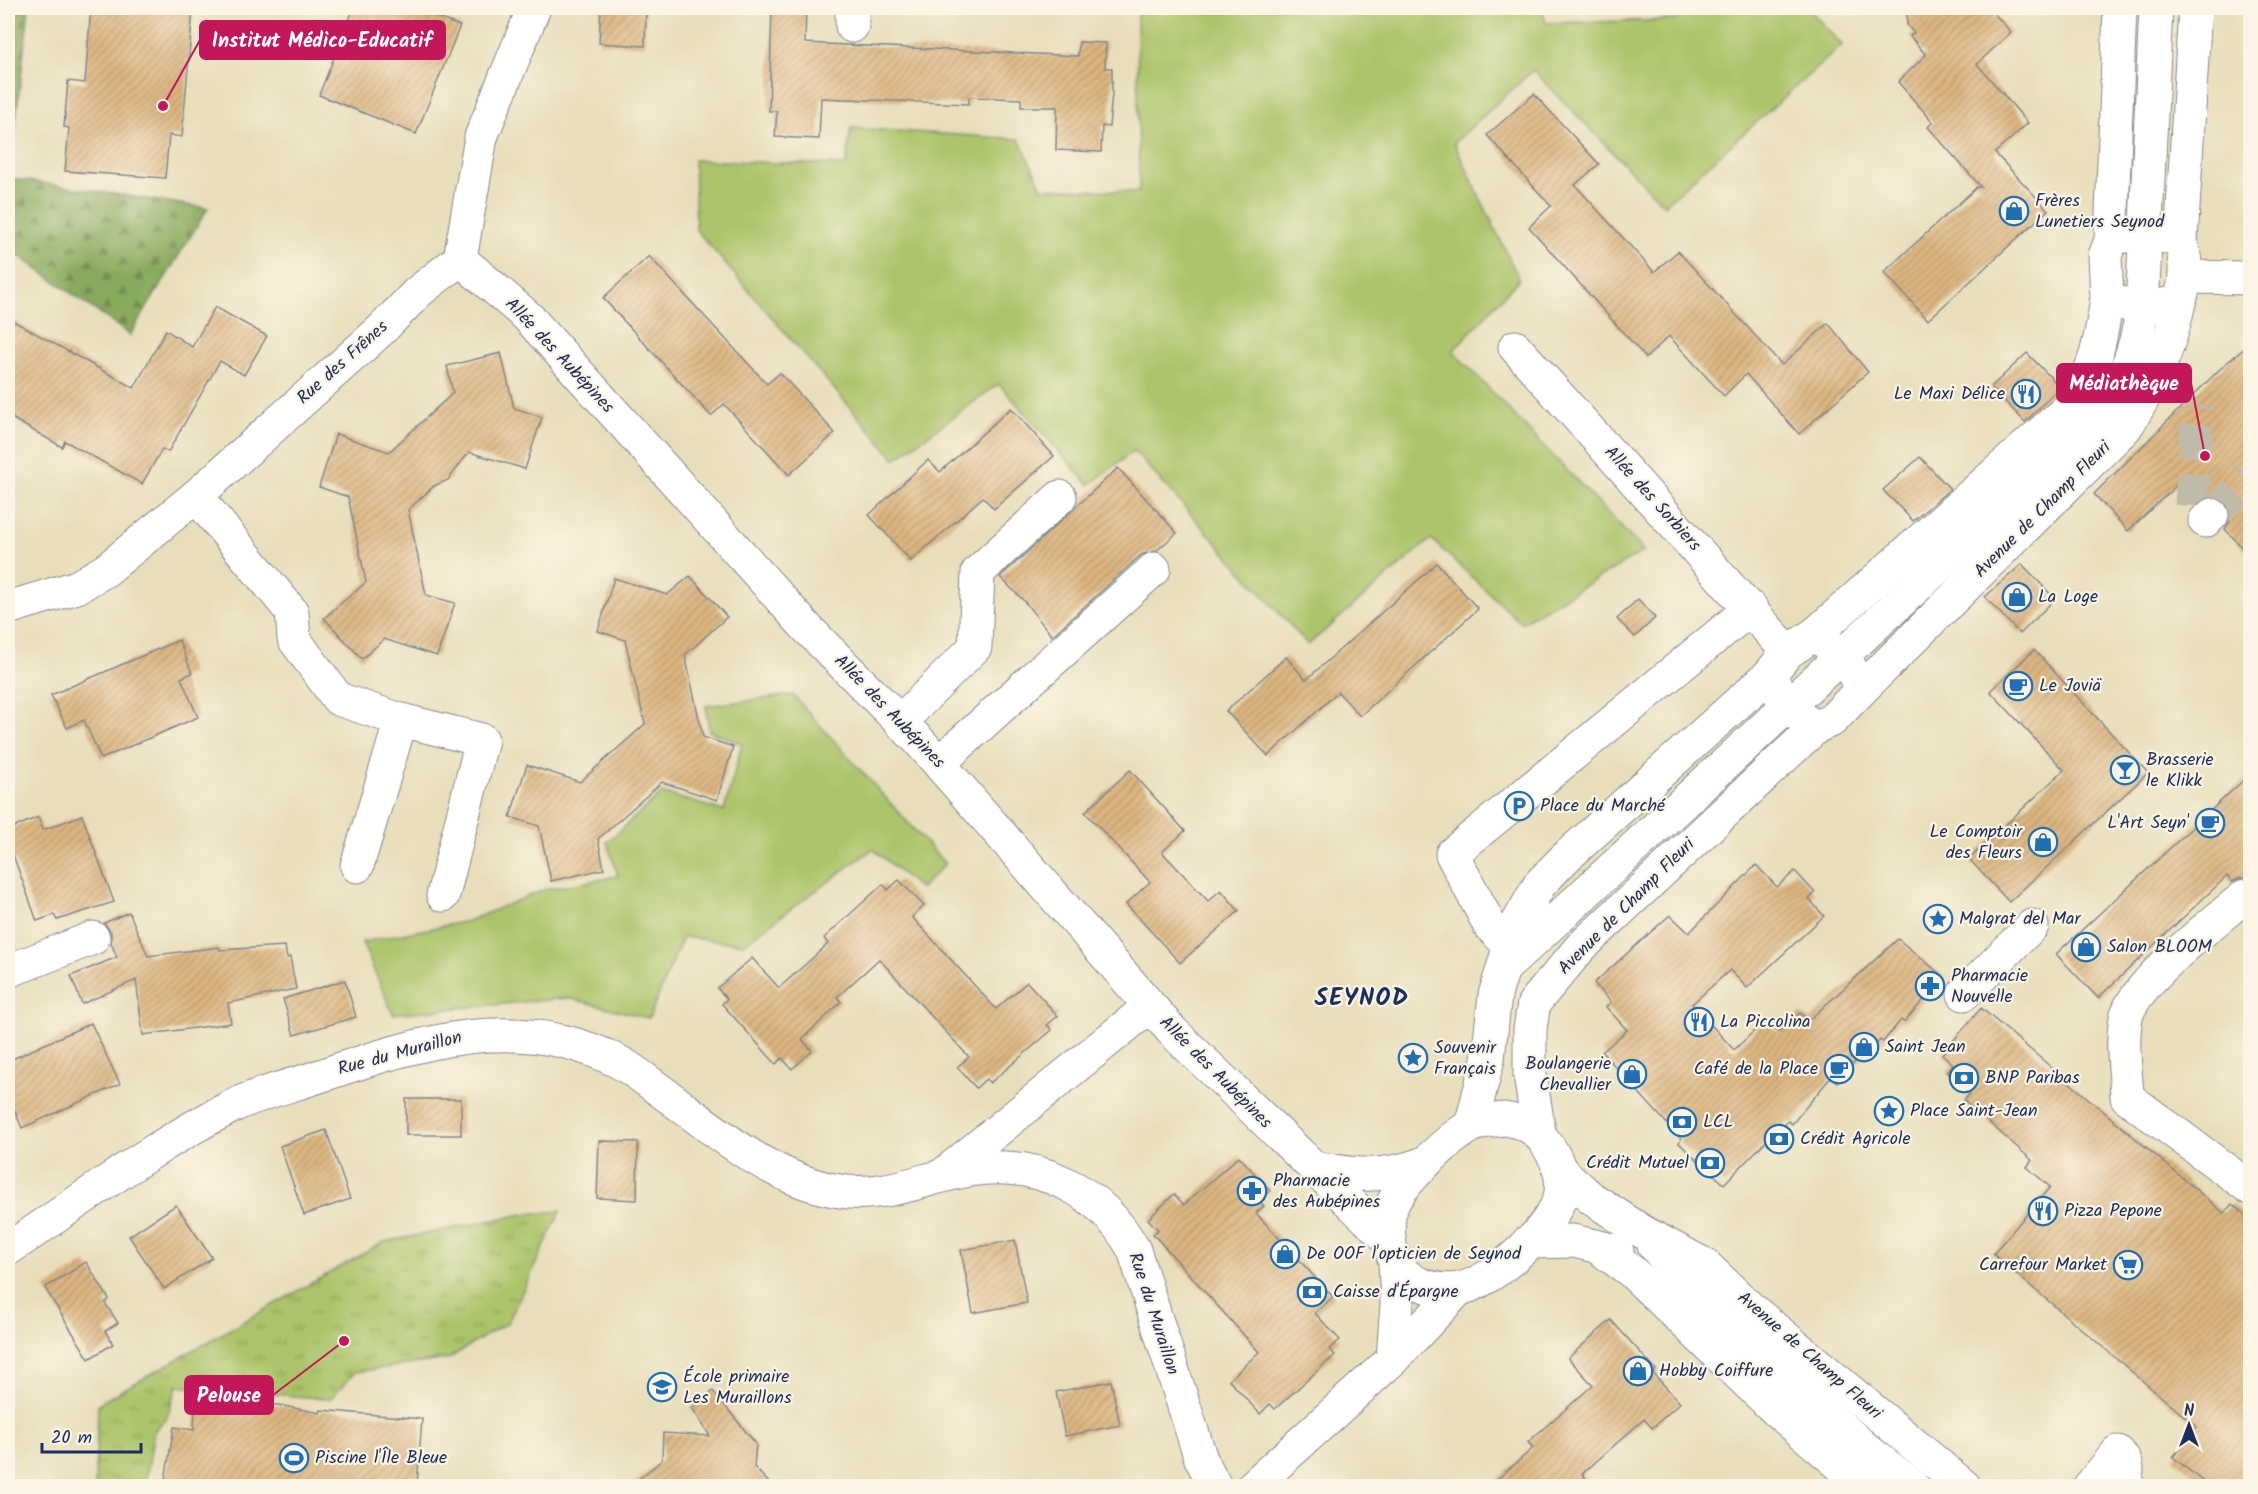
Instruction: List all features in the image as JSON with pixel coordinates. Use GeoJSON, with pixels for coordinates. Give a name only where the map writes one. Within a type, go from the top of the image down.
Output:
{"type":"FeatureCollection","features":[{"type":"Feature","properties":{"kind":"street"},"geometry":{"type":"LineString","coordinates":[[460,259],[482,137],[534,8]]}},
{"type":"Feature","properties":{"kind":"street","name":"Avenue de Champ Fleuri"},"geometry":{"type":"LineString","coordinates":[[1471,1126],[1488,1059],[1495,995],[1515,928],[1540,884],[1565,858],[1778,663],[1815,634],[2070,407],[2088,380],[2101,342],[2107,299],[2105,256],[2111,240],[2120,8]]}},
{"type":"Feature","properties":{"kind":"street","name":"Avenue de Champ Fleuri"},"geometry":{"type":"LineString","coordinates":[[1507,957],[1543,932],[1624,855],[1724,768],[2101,413],[2127,368],[2138,342],[2142,309],[2156,8]]}},
{"type":"Feature","properties":{"kind":"street","name":"Avenue de Champ Fleuri"},"geometry":{"type":"LineString","coordinates":[[1539,1133],[1530,1075],[1530,1029],[1534,1003],[1580,948],[1816,727],[1832,720],[2126,427],[2149,391],[2172,339],[2182,290],[2185,256],[2181,241],[2195,8]]}},
{"type":"Feature","properties":{"kind":"street"},"geometry":{"type":"LineString","coordinates":[[2111,240],[2127,234],[2146,233],[2181,241]]}},
{"type":"Feature","properties":{"kind":"street","name":"Rue des Frênes"},"geometry":{"type":"LineString","coordinates":[[8,608],[77,587],[106,570],[196,496],[381,330],[418,292],[460,259]]}},
{"type":"Feature","properties":{"kind":"street","name":"Allée des Aubépines"},"geometry":{"type":"LineString","coordinates":[[460,259],[528,317],[806,627],[902,721],[1149,1006],[1278,1134],[1317,1168],[1392,1251]]}},
{"type":"Feature","properties":{"kind":"street"},"geometry":{"type":"LineString","coordinates":[[2107,299],[2142,309],[2182,290],[2250,278]]}},
{"type":"Feature","properties":{"kind":"street","name":"Allée des Sorbiers"},"geometry":{"type":"LineString","coordinates":[[1515,347],[1751,608],[1778,663]]}},
{"type":"Feature","properties":{"kind":"street"},"geometry":{"type":"LineString","coordinates":[[196,496],[292,612],[294,639],[338,699],[401,720],[482,740],[443,895]]}},
{"type":"Feature","properties":{"kind":"street"},"geometry":{"type":"LineString","coordinates":[[902,721],[975,647],[978,572],[1060,497]]}},
{"type":"Feature","properties":{"kind":"street"},"geometry":{"type":"LineString","coordinates":[[939,763],[1154,569]]}},
{"type":"Feature","properties":{"kind":"street"},"geometry":{"type":"LineString","coordinates":[[1507,957],[1452,854],[1751,608]]}},
{"type":"Feature","properties":{"kind":"street"},"geometry":{"type":"LineString","coordinates":[[1815,634],[1844,657],[1862,689]]}},
{"type":"Feature","properties":{"kind":"street"},"geometry":{"type":"LineString","coordinates":[[1778,663],[1788,706],[1800,718],[1816,727]]}},
{"type":"Feature","properties":{"kind":"street"},"geometry":{"type":"LineString","coordinates":[[357,866],[401,720]]}},
{"type":"Feature","properties":{"kind":"street"},"geometry":{"type":"LineString","coordinates":[[2245,896],[2158,972],[2138,993],[2126,1016],[2124,1036],[2127,1097],[2250,1188]]}},
{"type":"Feature","properties":{"kind":"street"},"geometry":{"type":"LineString","coordinates":[[1964,994],[2032,926]]}},
{"type":"Feature","properties":{"kind":"street","name":"Avenue de Champ Fleuri"},"geometry":{"type":"LineString","coordinates":[[1539,1133],[1516,1071],[1513,1026],[1514,996],[1528,958],[1543,932]]}},
{"type":"Feature","properties":{"kind":"street"},"geometry":{"type":"LineString","coordinates":[[8,971],[93,938]]}},
{"type":"Feature","properties":{"kind":"street","name":"Rue du Muraillon"},"geometry":{"type":"LineString","coordinates":[[940,1177],[1149,1006]]}},
{"type":"Feature","properties":{"kind":"street","name":"Rue du Muraillon"},"geometry":{"type":"LineString","coordinates":[[8,1249],[184,1133],[234,1106],[454,1036],[512,1034],[565,1042],[621,1063],[749,1154],[780,1173],[812,1184],[840,1191],[870,1192],[904,1188],[972,1169],[1010,1169],[1046,1175],[1075,1187],[1096,1201],[1120,1226],[1134,1250],[1201,1460],[1215,1486]]}},
{"type":"Feature","properties":{"kind":"street"},"geometry":{"type":"LineString","coordinates":[[1392,1251],[1413,1281],[1433,1289],[1459,1289],[1492,1275],[1528,1242],[1554,1213],[1560,1195],[1560,1170],[1539,1133],[1523,1122],[1504,1119],[1471,1126],[1425,1163],[1403,1185],[1391,1209],[1392,1251],[1397,1303],[1392,1359]]}},
{"type":"Feature","properties":{"kind":"street","name":"Allée des Aubépines"},"geometry":{"type":"LineString","coordinates":[[1317,1168],[1356,1176],[1397,1173],[1425,1163]]}},
{"type":"Feature","properties":{"kind":"street","name":"Avenue de Champ Fleuri"},"geometry":{"type":"LineString","coordinates":[[1560,1170],[1591,1198],[1644,1232],[1705,1264],[1750,1308],[1964,1486]]}},
{"type":"Feature","properties":{"kind":"street"},"geometry":{"type":"LineString","coordinates":[[1644,1232],[1698,1298],[1867,1449],[1913,1486]]}},
{"type":"Feature","properties":{"kind":"street"},"geometry":{"type":"LineString","coordinates":[[1528,1242],[1573,1241],[1630,1254],[1682,1279]]}},
{"type":"Feature","properties":{"kind":"street"},"geometry":{"type":"LineString","coordinates":[[1596,1246],[1631,1271],[1778,1412],[1865,1486]]}},
{"type":"Feature","properties":{"kind":"street"},"geometry":{"type":"LineString","coordinates":[[1253,1486],[1392,1359],[1459,1289]]}},
{"type":"Feature","properties":{"kind":"street"},"geometry":{"type":"LineString","coordinates":[[2090,1486],[2118,1452],[2128,1463],[2128,1473],[2122,1486]]}},
{"type":"Feature","properties":{"kind":"green space"},"geometry":{"type":"Polygon","coordinates":[[[8,8],[29,8],[9,178],[208,208],[130,335],[8,248],[8,8]]]}},
{"type":"Feature","properties":{"kind":"green space"},"geometry":{"type":"Polygon","coordinates":[[[1137,8],[1542,8],[1546,23],[1675,20],[1683,8],[1808,8],[1842,45],[1664,205],[1533,70],[1454,143],[1519,279],[1453,351],[1644,551],[1521,623],[1431,539],[1308,645],[1134,451],[1089,485],[999,384],[895,459],[696,230],[694,160],[846,165],[851,128],[1019,139],[1042,188],[1139,192],[1137,8]]]}},
{"type":"Feature","properties":{"kind":"green space"},"geometry":{"type":"Polygon","coordinates":[[[793,695],[945,864],[920,889],[873,849],[743,944],[683,937],[649,1018],[568,998],[393,1014],[362,942],[468,921],[543,890],[618,876],[607,842],[662,793],[724,811],[742,744],[709,731],[706,706],[793,695]]]}},
{"type":"Feature","properties":{"kind":"green space"},"geometry":{"type":"Polygon","coordinates":[[[561,1211],[508,1322],[448,1359],[355,1372],[330,1399],[177,1386],[167,1417],[154,1431],[145,1486],[95,1486],[98,1404],[384,1242],[524,1214],[561,1211]]]}},
{"type":"Feature","properties":{"kind":"building"},"geometry":{"type":"Polygon","coordinates":[[[91,8],[193,8],[182,137],[169,135],[165,178],[65,171],[69,128],[64,127],[68,81],[85,83],[91,8]]]}},
{"type":"Feature","properties":{"kind":"building"},"geometry":{"type":"Polygon","coordinates":[[[354,8],[412,8],[460,26],[416,134],[319,95],[354,8]]]}},
{"type":"Feature","properties":{"kind":"building"},"geometry":{"type":"Polygon","coordinates":[[[601,8],[646,8],[645,46],[599,43],[601,8]]]}},
{"type":"Feature","properties":{"kind":"building"},"geometry":{"type":"Polygon","coordinates":[[[772,8],[806,8],[805,43],[1078,56],[1079,42],[1106,43],[1105,68],[1112,68],[1112,93],[1109,127],[1102,126],[1101,152],[1056,150],[1057,107],[1021,107],[1021,99],[969,97],[969,104],[821,98],[819,139],[775,137],[777,111],[769,111],[772,8]]]}},
{"type":"Feature","properties":{"kind":"building"},"geometry":{"type":"Polygon","coordinates":[[[1907,8],[1989,8],[2011,32],[1977,64],[2028,123],[1995,153],[2048,210],[1928,320],[1884,272],[1977,187],[1981,187],[1928,127],[1933,122],[1898,82],[1926,55],[1910,36],[1914,33],[1907,25],[1907,8]]]}},
{"type":"Feature","properties":{"kind":"building"},"geometry":{"type":"Polygon","coordinates":[[[1534,94],[1599,164],[1575,185],[1654,272],[1678,251],[1782,365],[1828,323],[1868,372],[1799,434],[1746,374],[1724,396],[1669,336],[1646,358],[1529,227],[1551,206],[1487,135],[1534,94]]]}},
{"type":"Feature","properties":{"kind":"building"},"geometry":{"type":"Polygon","coordinates":[[[649,256],[767,384],[780,373],[835,433],[789,475],[724,404],[711,416],[603,298],[649,256]]]}},
{"type":"Feature","properties":{"kind":"building"},"geometry":{"type":"Polygon","coordinates":[[[215,307],[267,336],[244,375],[220,361],[168,452],[162,449],[142,484],[65,441],[62,447],[8,416],[8,318],[134,388],[166,330],[192,347],[215,307]]]}},
{"type":"Feature","properties":{"kind":"building"},"geometry":{"type":"Polygon","coordinates":[[[2250,344],[2250,556],[2225,529],[2230,521],[2230,512],[2226,502],[2218,497],[2209,497],[2199,502],[2179,483],[2128,531],[2094,494],[2225,364],[2250,344]]]}},
{"type":"Feature","properties":{"kind":"building"},"geometry":{"type":"Polygon","coordinates":[[[501,353],[514,408],[542,417],[525,469],[469,452],[448,480],[434,486],[408,510],[426,595],[455,603],[437,656],[384,639],[362,659],[324,618],[366,582],[348,497],[319,487],[336,434],[389,452],[453,393],[447,366],[501,353]]]}},
{"type":"Feature","properties":{"kind":"building"},"geometry":{"type":"Polygon","coordinates":[[[2027,353],[2060,387],[2025,422],[1991,387],[2027,353]]]}},
{"type":"Feature","properties":{"kind":"building"},"geometry":{"type":"Polygon","coordinates":[[[1011,408],[1054,456],[994,509],[983,497],[911,561],[869,515],[928,460],[940,472],[1011,408]]]}},
{"type":"Feature","properties":{"kind":"building"},"geometry":{"type":"Polygon","coordinates":[[[1920,457],[1950,489],[1913,521],[1883,490],[1920,457]]]}},
{"type":"Feature","properties":{"kind":"building"},"geometry":{"type":"Polygon","coordinates":[[[1118,468],[1177,533],[1156,551],[1141,555],[1052,636],[1024,601],[1000,577],[1118,468]]]}},
{"type":"Feature","properties":{"kind":"building"},"geometry":{"type":"Polygon","coordinates":[[[1437,563],[1478,609],[1360,716],[1338,692],[1268,756],[1226,711],[1286,657],[1306,680],[1437,563]]]}},
{"type":"Feature","properties":{"kind":"building"},"geometry":{"type":"Polygon","coordinates":[[[2022,564],[2055,599],[2020,634],[1985,597],[2022,564]]]}},
{"type":"Feature","properties":{"kind":"building"},"geometry":{"type":"Polygon","coordinates":[[[690,576],[727,617],[685,655],[703,737],[733,747],[717,800],[662,782],[598,839],[604,869],[551,881],[539,826],[510,817],[527,765],[580,782],[645,724],[625,640],[598,631],[614,578],[667,595],[690,576]]]}},
{"type":"Feature","properties":{"kind":"building"},"geometry":{"type":"Polygon","coordinates":[[[1638,599],[1655,618],[1635,637],[1617,619],[1638,599]]]}},
{"type":"Feature","properties":{"kind":"building"},"geometry":{"type":"Polygon","coordinates":[[[179,640],[192,673],[181,678],[198,717],[101,759],[84,720],[67,728],[51,695],[179,640]]]}},
{"type":"Feature","properties":{"kind":"building"},"geometry":{"type":"Polygon","coordinates":[[[2034,650],[2148,773],[2009,902],[1969,859],[2064,770],[1990,691],[2034,650]]]}},
{"type":"Feature","properties":{"kind":"building"},"geometry":{"type":"Polygon","coordinates":[[[1130,770],[1185,831],[1162,852],[1208,901],[1221,890],[1239,911],[1180,963],[1126,904],[1150,882],[1085,812],[1130,770]]]}},
{"type":"Feature","properties":{"kind":"building"},"geometry":{"type":"Polygon","coordinates":[[[2250,774],[2250,878],[2241,878],[2232,882],[2227,876],[2098,998],[2056,954],[2250,774]]]}},
{"type":"Feature","properties":{"kind":"building"},"geometry":{"type":"Polygon","coordinates":[[[82,815],[114,902],[57,920],[54,915],[37,921],[8,841],[8,830],[38,817],[43,830],[82,815]]]}},
{"type":"Feature","properties":{"kind":"building"},"geometry":{"type":"Polygon","coordinates":[[[1756,865],[1777,887],[1795,871],[1815,893],[1809,899],[1824,916],[1747,988],[1730,970],[1692,1004],[1734,1050],[1765,1021],[1778,1032],[1800,1013],[1809,1020],[1898,939],[1944,977],[1904,1022],[1901,1020],[1883,1042],[1880,1040],[1860,1062],[1857,1060],[1837,1082],[1831,1077],[1792,1124],[1788,1121],[1769,1144],[1766,1141],[1724,1184],[1679,1143],[1681,1139],[1602,1052],[1627,1030],[1606,1007],[1611,1002],[1594,983],[1670,915],[1689,933],[1756,865]]]}},
{"type":"Feature","properties":{"kind":"building"},"geometry":{"type":"Polygon","coordinates":[[[899,880],[924,906],[912,917],[996,1009],[1027,982],[1058,1016],[1047,1025],[1052,1030],[990,1083],[986,1079],[976,1088],[957,1067],[969,1057],[879,959],[837,997],[841,1002],[802,1039],[812,1051],[792,1069],[782,1058],[776,1064],[722,1004],[727,999],[717,988],[752,958],[779,988],[828,944],[824,938],[883,884],[888,890],[899,880]]]}},
{"type":"Feature","properties":{"kind":"building"},"geometry":{"type":"Polygon","coordinates":[[[129,912],[148,956],[219,947],[220,950],[285,946],[287,958],[290,957],[296,989],[228,1003],[231,1023],[143,1035],[136,980],[82,1004],[71,976],[117,957],[111,943],[111,932],[104,923],[129,912]]]}},
{"type":"Feature","properties":{"kind":"building"},"geometry":{"type":"Polygon","coordinates":[[[345,980],[356,1017],[294,1035],[283,999],[345,980]]]}},
{"type":"Feature","properties":{"kind":"building","name":"Carrefour Market"},"geometry":{"type":"Polygon","coordinates":[[[1981,1008],[2224,1213],[2232,1204],[2250,1219],[2250,1486],[2208,1486],[2173,1457],[2197,1427],[1993,1254],[2050,1187],[2027,1167],[2032,1160],[1964,1101],[1970,1093],[1947,1072],[1953,1064],[1942,1054],[1981,1008]]]}},
{"type":"Feature","properties":{"kind":"building"},"geometry":{"type":"Polygon","coordinates":[[[91,1023],[120,1084],[22,1128],[15,1111],[8,1114],[8,1061],[91,1023]]]}},
{"type":"Feature","properties":{"kind":"building"},"geometry":{"type":"Polygon","coordinates":[[[406,1099],[461,1099],[461,1135],[406,1135],[406,1099]]]}},
{"type":"Feature","properties":{"kind":"building"},"geometry":{"type":"Polygon","coordinates":[[[326,1130],[350,1199],[304,1215],[280,1146],[326,1130]]]}},
{"type":"Feature","properties":{"kind":"building"},"geometry":{"type":"Polygon","coordinates":[[[599,1141],[638,1142],[637,1200],[597,1198],[599,1141]]]}},
{"type":"Feature","properties":{"kind":"building"},"geometry":{"type":"Polygon","coordinates":[[[1239,1156],[1270,1191],[1259,1200],[1264,1206],[1256,1213],[1333,1297],[1315,1313],[1340,1340],[1329,1349],[1335,1355],[1275,1409],[1270,1404],[1260,1414],[1229,1380],[1259,1352],[1153,1234],[1158,1230],[1148,1219],[1174,1194],[1184,1205],[1239,1156]]]}},
{"type":"Feature","properties":{"kind":"building"},"geometry":{"type":"Polygon","coordinates":[[[176,1205],[212,1258],[164,1289],[129,1236],[176,1205]]]}},
{"type":"Feature","properties":{"kind":"building"},"geometry":{"type":"Polygon","coordinates":[[[1015,1240],[1027,1303],[973,1313],[961,1250],[1015,1240]]]}},
{"type":"Feature","properties":{"kind":"building"},"geometry":{"type":"Polygon","coordinates":[[[86,1262],[109,1299],[105,1303],[118,1323],[105,1331],[113,1344],[89,1359],[45,1288],[86,1262]]]}},
{"type":"Feature","properties":{"kind":"building"},"geometry":{"type":"Polygon","coordinates":[[[1611,1320],[1656,1370],[1653,1373],[1680,1403],[1652,1428],[1644,1419],[1582,1474],[1592,1486],[1490,1486],[1533,1448],[1528,1442],[1593,1385],[1568,1358],[1611,1320]]]}},
{"type":"Feature","properties":{"kind":"building"},"geometry":{"type":"Polygon","coordinates":[[[1111,1381],[1120,1425],[1065,1436],[1056,1392],[1111,1381]]]}},
{"type":"Feature","properties":{"kind":"building"},"geometry":{"type":"Polygon","coordinates":[[[713,1391],[756,1444],[754,1467],[772,1486],[630,1486],[662,1460],[663,1433],[710,1436],[692,1408],[713,1391]]]}},
{"type":"Feature","properties":{"kind":"building","name":"Piscine l'Île Bleue"},"geometry":{"type":"Polygon","coordinates":[[[245,1405],[278,1405],[320,1413],[321,1410],[422,1419],[417,1486],[164,1486],[174,1427],[194,1430],[195,1406],[245,1410],[245,1405]]]}},
{"type":"Feature","properties":{"kind":"tunnel"},"geometry":{"type":"LineString","coordinates":[[2191,506],[2198,406]]}},
{"type":"Feature","properties":{"kind":"tunnel"},"geometry":{"type":"LineString","coordinates":[[2212,515],[2250,477]]}},
{"type":"Feature","properties":{"kind":"place","name":"Institut Médico-Educatif"},"geometry":{"type":"Point","coordinates":[163,106]}},
{"type":"Feature","properties":{"kind":"place","name":"Frères Lunetiers Seynod"},"geometry":{"type":"Point","coordinates":[2014,211]}},
{"type":"Feature","properties":{"kind":"place","name":"Le Maxi Délice"},"geometry":{"type":"Point","coordinates":[2026,394]}},
{"type":"Feature","properties":{"kind":"place","name":"Médiathèque"},"geometry":{"type":"Point","coordinates":[2205,456]}},
{"type":"Feature","properties":{"kind":"place","name":"La Loge"},"geometry":{"type":"Point","coordinates":[2017,597]}},
{"type":"Feature","properties":{"kind":"place","name":"Le Joviä"},"geometry":{"type":"Point","coordinates":[2018,686]}},
{"type":"Feature","properties":{"kind":"place","name":"Brasserie le Klikk"},"geometry":{"type":"Point","coordinates":[2125,770]}},
{"type":"Feature","properties":{"kind":"place","name":"Place du Marché"},"geometry":{"type":"Point","coordinates":[1519,806]}},
{"type":"Feature","properties":{"kind":"place","name":"L'Art Seyn'"},"geometry":{"type":"Point","coordinates":[2210,823]}},
{"type":"Feature","properties":{"kind":"place","name":"Le Comptoir des Fleurs"},"geometry":{"type":"Point","coordinates":[2043,842]}},
{"type":"Feature","properties":{"kind":"place","name":"Malgrat del Mar"},"geometry":{"type":"Point","coordinates":[1938,919]}},
{"type":"Feature","properties":{"kind":"place","name":"Salon BLOOM"},"geometry":{"type":"Point","coordinates":[2086,947]}},
{"type":"Feature","properties":{"kind":"place","name":"Pharmacie Nouvelle"},"geometry":{"type":"Point","coordinates":[1930,986]}},
{"type":"Feature","properties":{"kind":"place","name":"La Piccolina"},"geometry":{"type":"Point","coordinates":[1699,1022]}},
{"type":"Feature","properties":{"kind":"place","name":"Saint Jean"},"geometry":{"type":"Point","coordinates":[1864,1047]}},
{"type":"Feature","properties":{"kind":"place","name":"Souvenir Français"},"geometry":{"type":"Point","coordinates":[1413,1058]}},
{"type":"Feature","properties":{"kind":"place","name":"Café de la Place"},"geometry":{"type":"Point","coordinates":[1839,1069]}},
{"type":"Feature","properties":{"kind":"place","name":"Boulangerie Chevallier"},"geometry":{"type":"Point","coordinates":[1632,1074]}},
{"type":"Feature","properties":{"kind":"place","name":"BNP Paribas"},"geometry":{"type":"Point","coordinates":[1964,1078]}},
{"type":"Feature","properties":{"kind":"place","name":"Place Saint-Jean"},"geometry":{"type":"Point","coordinates":[1889,1111]}},
{"type":"Feature","properties":{"kind":"place","name":"LCL"},"geometry":{"type":"Point","coordinates":[1682,1122]}},
{"type":"Feature","properties":{"kind":"place","name":"Crédit Agricole"},"geometry":{"type":"Point","coordinates":[1779,1139]}},
{"type":"Feature","properties":{"kind":"place","name":"Crédit Mutuel"},"geometry":{"type":"Point","coordinates":[1710,1163]}},
{"type":"Feature","properties":{"kind":"place","name":"Pharmacie des Aubépines"},"geometry":{"type":"Point","coordinates":[1252,1191]}},
{"type":"Feature","properties":{"kind":"place","name":"Pizza Pepone"},"geometry":{"type":"Point","coordinates":[2043,1211]}},
{"type":"Feature","properties":{"kind":"place","name":"De OOF l'opticien de Seynod"},"geometry":{"type":"Point","coordinates":[1285,1254]}},
{"type":"Feature","properties":{"kind":"place","name":"Carrefour Market"},"geometry":{"type":"Point","coordinates":[2128,1265]}},
{"type":"Feature","properties":{"kind":"place","name":"Caisse d'Épargne"},"geometry":{"type":"Point","coordinates":[1312,1292]}},
{"type":"Feature","properties":{"kind":"place","name":"Pelouse"},"geometry":{"type":"Point","coordinates":[344,1341]}},
{"type":"Feature","properties":{"kind":"place","name":"Hobby Coiffure"},"geometry":{"type":"Point","coordinates":[1638,1371]}},
{"type":"Feature","properties":{"kind":"place","name":"École primaire Les Muraillons"},"geometry":{"type":"Point","coordinates":[662,1387]}},
{"type":"Feature","properties":{"kind":"place","name":"Piscine l'Île Bleue"},"geometry":{"type":"Point","coordinates":[294,1458]}},
{"type":"Feature","properties":{"kind":"district","name":"SEYNOD"},"geometry":{"type":"Point","coordinates":[1362,998]}}]}
